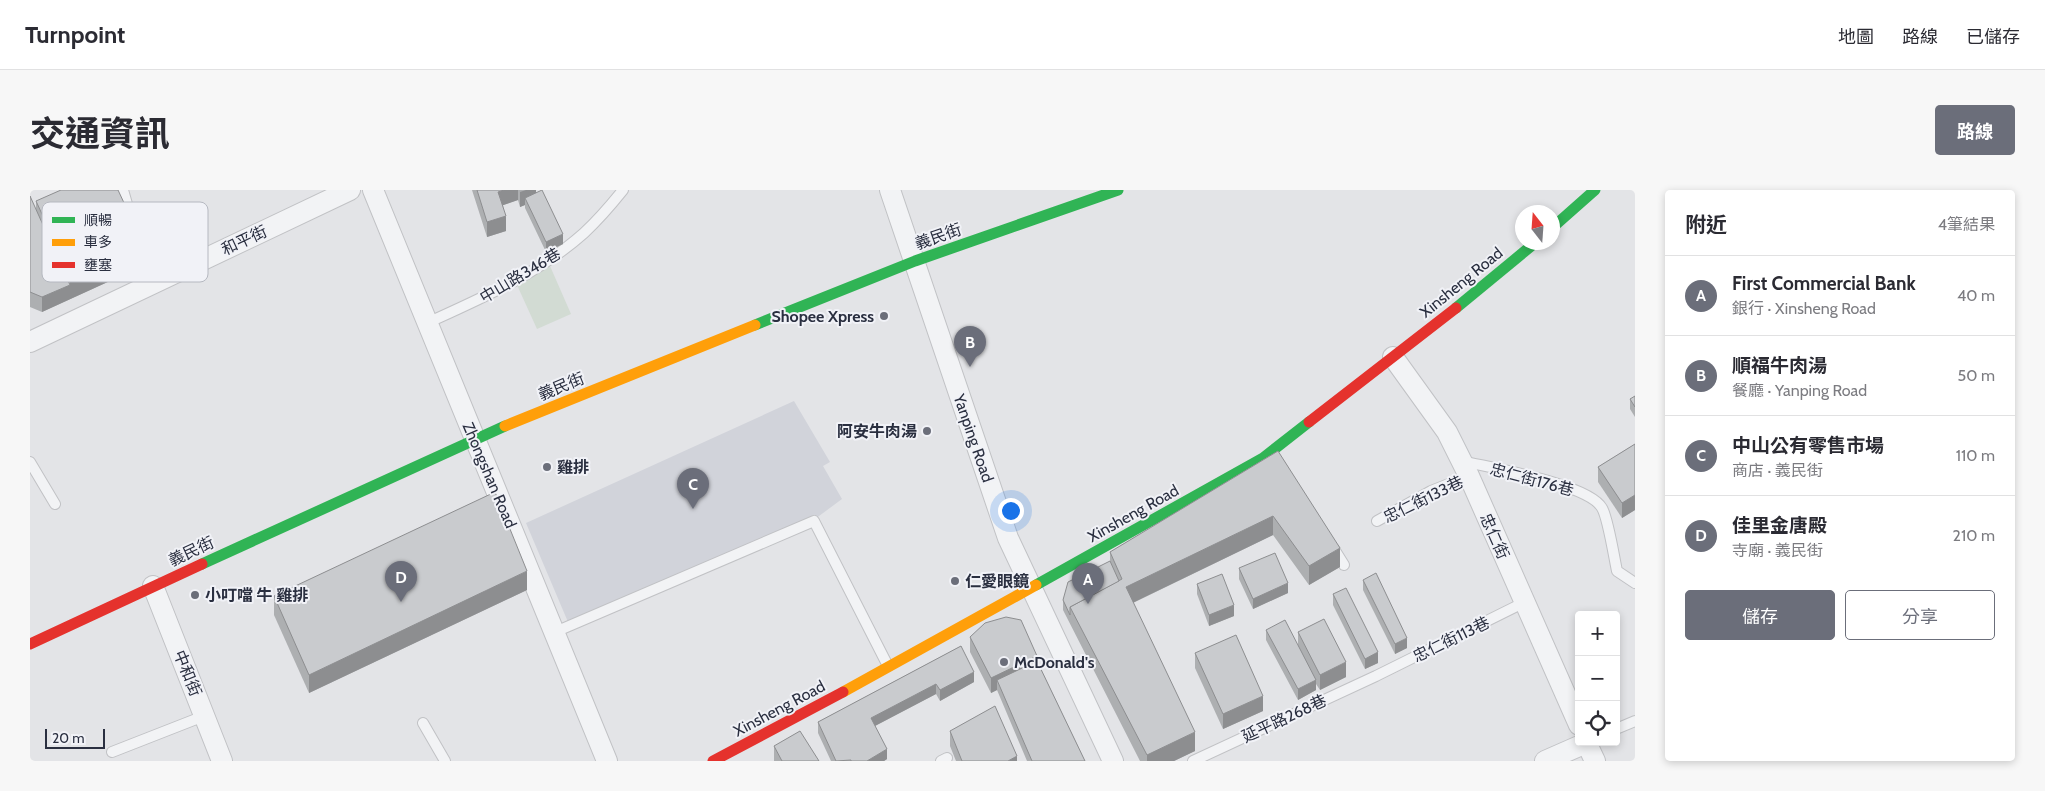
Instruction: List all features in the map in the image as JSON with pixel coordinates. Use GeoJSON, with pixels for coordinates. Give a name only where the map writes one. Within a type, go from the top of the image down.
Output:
{"type":"FeatureCollection","features":[{"type":"Feature","properties":{"kind":"street","name":"和平街"},"geometry":{"type":"LineString","coordinates":[[208,257],[350,190]]}},
{"type":"Feature","properties":{"kind":"street","name":"Zhongshan Road"},"geometry":{"type":"LineString","coordinates":[[373,190],[474,438],[556,632],[607,761]]}},
{"type":"Feature","properties":{"kind":"street","name":"Yanping Road"},"geometry":{"type":"LineString","coordinates":[[890,190],[1008,538],[1113,761]]}},
{"type":"Feature","properties":{"kind":"street","name":"義民街"},"geometry":{"type":"LineString","coordinates":[[30,644],[474,438],[915,261],[1118,190]]}},
{"type":"Feature","properties":{"kind":"street"},"geometry":{"type":"LineString","coordinates":[[1560,221],[1595,190]]}},
{"type":"Feature","properties":{"kind":"street","name":"Xinsheng Road"},"geometry":{"type":"LineString","coordinates":[[713,761],[889,668],[1263,458],[1276,454],[1392,357],[1526,250]]}},
{"type":"Feature","properties":{"kind":"street","name":"和平街"},"geometry":{"type":"LineString","coordinates":[[30,342],[155,282]]}},
{"type":"Feature","properties":{"kind":"street","name":"忠仁街"},"geometry":{"type":"LineString","coordinates":[[1392,357],[1447,432],[1575,716]]}},
{"type":"Feature","properties":{"kind":"street","name":"中和街"},"geometry":{"type":"LineString","coordinates":[[153,586],[222,761]]}},
{"type":"Feature","properties":{"kind":"street"},"geometry":{"type":"LineString","coordinates":[[1545,761],[1578,746]]}},
{"type":"Feature","properties":{"kind":"street"},"geometry":{"type":"LineString","coordinates":[[1588,746],[1594,761]]}},
{"type":"Feature","properties":{"kind":"lane","name":"中山路346巷"},"geometry":{"type":"LineString","coordinates":[[427,323],[498,291],[543,265],[584,233],[623,190]]}},
{"type":"Feature","properties":{"kind":"lane"},"geometry":{"type":"LineString","coordinates":[[30,462],[55,504]]}},
{"type":"Feature","properties":{"kind":"lane","name":"忠仁街133巷"},"geometry":{"type":"LineString","coordinates":[[1377,521],[1465,469]]}},
{"type":"Feature","properties":{"kind":"lane","name":"忠仁街176巷"},"geometry":{"type":"LineString","coordinates":[[1465,469],[1567,486],[1586,494],[1602,507],[1617,571],[1635,583]]}},
{"type":"Feature","properties":{"kind":"lane"},"geometry":{"type":"LineString","coordinates":[[556,632],[814,521],[889,668]]}},
{"type":"Feature","properties":{"kind":"lane"},"geometry":{"type":"LineString","coordinates":[[1329,540],[1344,565]]}},
{"type":"Feature","properties":{"kind":"lane","name":"忠仁街113巷"},"geometry":{"type":"LineString","coordinates":[[1376,676],[1525,602]]}},
{"type":"Feature","properties":{"kind":"lane","name":"延平路268巷"},"geometry":{"type":"LineString","coordinates":[[1192,761],[1376,676]]}},
{"type":"Feature","properties":{"kind":"lane"},"geometry":{"type":"LineString","coordinates":[[112,752],[204,716]]}},
{"type":"Feature","properties":{"kind":"lane"},"geometry":{"type":"LineString","coordinates":[[1620,727],[1635,721]]}},
{"type":"Feature","properties":{"kind":"lane"},"geometry":{"type":"LineString","coordinates":[[423,723],[445,761]]}},
{"type":"Feature","properties":{"kind":"shaded area"},"geometry":{"type":"Polygon","coordinates":[[[550,266],[571,314],[537,329],[517,285],[550,266]]]}},
{"type":"Feature","properties":{"kind":"shaded area"},"geometry":{"type":"Polygon","coordinates":[[[794,401],[830,462],[823,466],[842,499],[815,519],[568,622],[526,523],[794,401]]]}},
{"type":"Feature","properties":{"kind":"building"},"geometry":{"type":"Polygon","coordinates":[[[61,190],[118,190],[124,202],[42,202],[42,214],[36,201],[61,190]]]}},
{"type":"Feature","properties":{"kind":"building"},"geometry":{"type":"Polygon","coordinates":[[[477,190],[504,190],[498,192],[506,216],[487,222],[477,190]]]}},
{"type":"Feature","properties":{"kind":"building"},"geometry":{"type":"Polygon","coordinates":[[[542,190],[563,234],[546,242],[525,198],[542,190]]]}},
{"type":"Feature","properties":{"kind":"building"},"geometry":{"type":"Polygon","coordinates":[[[30,196],[42,223],[42,282],[69,282],[70,285],[42,297],[30,292],[30,196]]]}},
{"type":"Feature","properties":{"kind":"building"},"geometry":{"type":"Polygon","coordinates":[[[1635,396],[1635,407],[1630,399],[1635,396]]]}},
{"type":"Feature","properties":{"kind":"building"},"geometry":{"type":"Polygon","coordinates":[[[1635,444],[1635,495],[1622,503],[1598,467],[1635,444]]]}},
{"type":"Feature","properties":{"kind":"building"},"geometry":{"type":"Polygon","coordinates":[[[1278,451],[1340,548],[1309,566],[1273,516],[1126,587],[1195,732],[1147,755],[1070,607],[1122,579],[1110,552],[1278,451]]]}},
{"type":"Feature","properties":{"kind":"building"},"geometry":{"type":"Polygon","coordinates":[[[495,492],[527,571],[309,675],[274,596],[495,492]]]}},
{"type":"Feature","properties":{"kind":"building"},"geometry":{"type":"Polygon","coordinates":[[[1275,553],[1288,583],[1253,599],[1239,568],[1275,553]]]}},
{"type":"Feature","properties":{"kind":"building"},"geometry":{"type":"Polygon","coordinates":[[[1110,561],[1119,581],[1070,607],[1070,615],[1063,600],[1068,582],[1110,561]]]}},
{"type":"Feature","properties":{"kind":"building"},"geometry":{"type":"Polygon","coordinates":[[[1376,573],[1407,638],[1395,644],[1363,580],[1376,573]]]}},
{"type":"Feature","properties":{"kind":"building"},"geometry":{"type":"Polygon","coordinates":[[[1222,574],[1234,605],[1209,615],[1197,584],[1222,574]]]}},
{"type":"Feature","properties":{"kind":"building"},"geometry":{"type":"Polygon","coordinates":[[[1346,588],[1378,652],[1365,659],[1333,594],[1346,588]]]}},
{"type":"Feature","properties":{"kind":"building","name":"McDonald's"},"geometry":{"type":"Polygon","coordinates":[[[1006,617],[1021,620],[1037,656],[991,678],[970,637],[985,623],[1006,617]]]}},
{"type":"Feature","properties":{"kind":"building"},"geometry":{"type":"Polygon","coordinates":[[[1324,619],[1346,662],[1320,675],[1298,632],[1324,619]]]}},
{"type":"Feature","properties":{"kind":"building"},"geometry":{"type":"Polygon","coordinates":[[[1285,620],[1316,680],[1298,689],[1266,630],[1285,620]]]}},
{"type":"Feature","properties":{"kind":"building"},"geometry":{"type":"Polygon","coordinates":[[[1236,635],[1263,696],[1223,714],[1195,653],[1236,635]]]}},
{"type":"Feature","properties":{"kind":"building"},"geometry":{"type":"Polygon","coordinates":[[[961,646],[974,672],[940,690],[936,684],[871,718],[887,749],[867,761],[836,761],[818,722],[961,646]]]}},
{"type":"Feature","properties":{"kind":"building"},"geometry":{"type":"Polygon","coordinates":[[[1037,661],[1085,761],[1032,761],[997,680],[1037,661]]]}},
{"type":"Feature","properties":{"kind":"building"},"geometry":{"type":"Polygon","coordinates":[[[995,706],[1017,756],[1008,761],[962,761],[950,731],[995,706]]]}},
{"type":"Feature","properties":{"kind":"building"},"geometry":{"type":"Polygon","coordinates":[[[800,731],[819,761],[782,761],[774,746],[800,731]]]}},
{"type":"Feature","properties":{"kind":"traffic: fast"},"geometry":{"type":"LineString","coordinates":[[755,325],[915,261],[1118,190]]}},
{"type":"Feature","properties":{"kind":"traffic: fast"},"geometry":{"type":"LineString","coordinates":[[1560,221],[1595,190]]}},
{"type":"Feature","properties":{"kind":"traffic: fast"},"geometry":{"type":"LineString","coordinates":[[1456,308],[1526,250]]}},
{"type":"Feature","properties":{"kind":"traffic: fast"},"geometry":{"type":"LineString","coordinates":[[1036,585],[1263,458],[1309,422]]}},
{"type":"Feature","properties":{"kind":"traffic: fast"},"geometry":{"type":"LineString","coordinates":[[202,564],[505,426]]}},
{"type":"Feature","properties":{"kind":"traffic: slow"},"geometry":{"type":"LineString","coordinates":[[505,426],[755,325]]}},
{"type":"Feature","properties":{"kind":"traffic: slow"},"geometry":{"type":"LineString","coordinates":[[843,692],[1036,585]]}},
{"type":"Feature","properties":{"kind":"traffic: jam"},"geometry":{"type":"LineString","coordinates":[[1309,422],[1456,308]]}},
{"type":"Feature","properties":{"kind":"traffic: jam"},"geometry":{"type":"LineString","coordinates":[[30,644],[202,564]]}},
{"type":"Feature","properties":{"kind":"traffic: jam"},"geometry":{"type":"LineString","coordinates":[[713,761],[843,692]]}},
{"type":"Feature","properties":{"kind":"place","name":"Shopee Xpress"},"geometry":{"type":"Point","coordinates":[884,316]}},
{"type":"Feature","properties":{"kind":"place","name":"順福牛肉湯"},"geometry":{"type":"Point","coordinates":[970,367]}},
{"type":"Feature","properties":{"kind":"place","name":"阿安牛肉湯"},"geometry":{"type":"Point","coordinates":[927,431]}},
{"type":"Feature","properties":{"kind":"place","name":"雞排"},"geometry":{"type":"Point","coordinates":[547,467]}},
{"type":"Feature","properties":{"kind":"place","name":"中山公有零售市場"},"geometry":{"type":"Point","coordinates":[693,509]}},
{"type":"Feature","properties":{"kind":"place","name":"仁愛眼鏡"},"geometry":{"type":"Point","coordinates":[955,581]}},
{"type":"Feature","properties":{"kind":"place","name":"小叮噹 牛 雞排"},"geometry":{"type":"Point","coordinates":[195,595]}},
{"type":"Feature","properties":{"kind":"place","name":"佳里金唐殿"},"geometry":{"type":"Point","coordinates":[401,602]}},
{"type":"Feature","properties":{"kind":"place","name":"First Commercial Bank"},"geometry":{"type":"Point","coordinates":[1088,604]}},
{"type":"Feature","properties":{"kind":"place","name":"McDonald's"},"geometry":{"type":"Point","coordinates":[1004,662]}}]}
